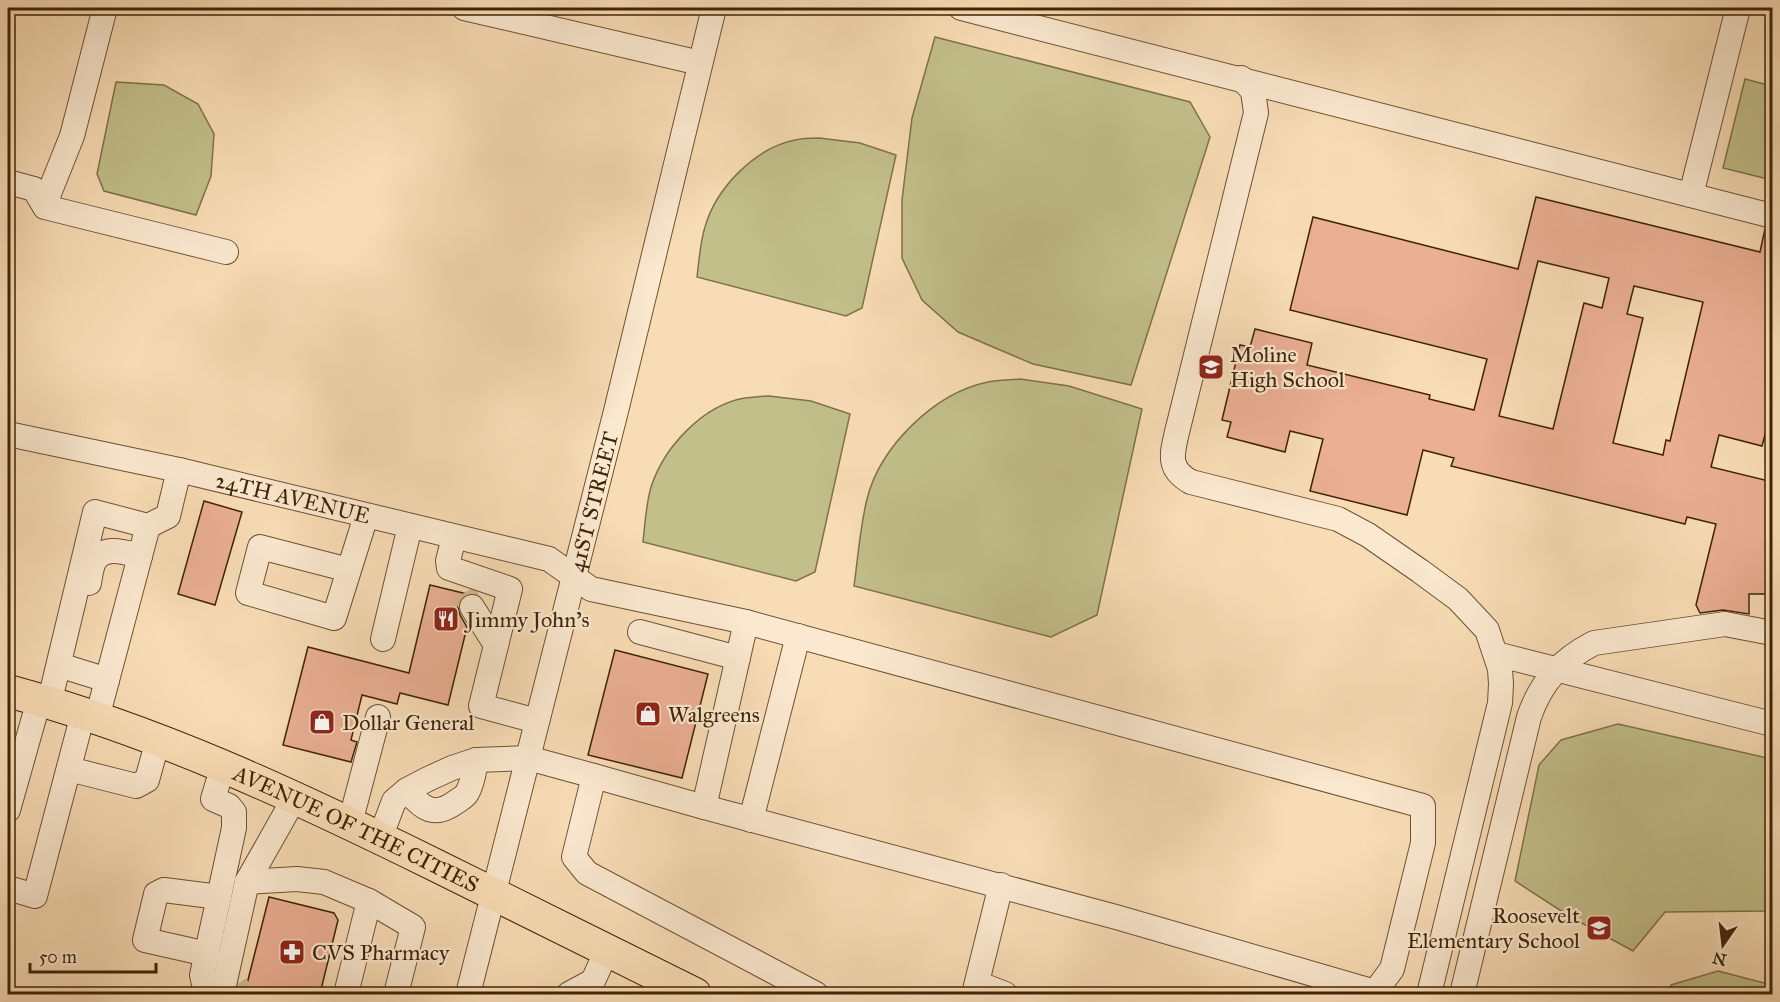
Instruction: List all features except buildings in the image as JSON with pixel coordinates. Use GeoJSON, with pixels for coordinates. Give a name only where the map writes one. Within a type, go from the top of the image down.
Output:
{"type":"FeatureCollection","features":[{"type":"Feature","properties":{"kind":"main road","name":"AVENUE OF THE CITIES"},"geometry":{"type":"LineString","coordinates":[[8,691],[90,716],[224,766],[350,823],[695,994]]}},
{"type":"Feature","properties":{"kind":"street"},"geometry":{"type":"LineString","coordinates":[[45,207],[72,136],[105,8]]}},
{"type":"Feature","properties":{"kind":"street"},"geometry":{"type":"LineString","coordinates":[[464,8],[700,63]]}},
{"type":"Feature","properties":{"kind":"street","name":"41ST STREET"},"geometry":{"type":"LineString","coordinates":[[468,994],[714,8]]}},
{"type":"Feature","properties":{"kind":"street"},"geometry":{"type":"LineString","coordinates":[[961,8],[1773,216]]}},
{"type":"Feature","properties":{"kind":"street"},"geometry":{"type":"LineString","coordinates":[[1691,195],[1738,8]]}},
{"type":"Feature","properties":{"kind":"street"},"geometry":{"type":"LineString","coordinates":[[1241,78],[1253,91],[1256,113],[1177,432],[1172,454],[1173,463],[1178,472],[1191,482],[1338,519],[1368,535],[1458,599],[1486,630],[1496,654],[1501,684],[1500,703],[1429,994]]}},
{"type":"Feature","properties":{"kind":"street"},"geometry":{"type":"LineString","coordinates":[[1256,113],[1270,97],[1299,93]]}},
{"type":"Feature","properties":{"kind":"street"},"geometry":{"type":"LineString","coordinates":[[8,182],[34,189],[45,207],[226,252]]}},
{"type":"Feature","properties":{"kind":"street","name":"24TH AVENUE"},"geometry":{"type":"LineString","coordinates":[[9,434],[179,471],[549,559],[591,589],[746,622],[1423,806],[1423,843],[1392,969],[1375,993]]}},
{"type":"Feature","properties":{"kind":"street"},"geometry":{"type":"LineString","coordinates":[[8,888],[35,896],[69,769],[107,680],[144,542],[168,516],[179,471]]}},
{"type":"Feature","properties":{"kind":"street"},"geometry":{"type":"LineString","coordinates":[[8,810],[14,766],[44,702],[60,657],[95,512],[144,542]]}},
{"type":"Feature","properties":{"kind":"street"},"geometry":{"type":"LineString","coordinates":[[349,570],[366,516]]}},
{"type":"Feature","properties":{"kind":"street"},"geometry":{"type":"LineString","coordinates":[[383,639],[410,526]]}},
{"type":"Feature","properties":{"kind":"street"},"geometry":{"type":"LineString","coordinates":[[454,537],[448,561],[449,568],[496,645]]}},
{"type":"Feature","properties":{"kind":"street"},"geometry":{"type":"LineString","coordinates":[[60,657],[76,634],[94,562],[104,553],[144,542]]}},
{"type":"Feature","properties":{"kind":"street"},"geometry":{"type":"LineString","coordinates":[[449,568],[510,589],[481,706],[537,720]]}},
{"type":"Feature","properties":{"kind":"street"},"geometry":{"type":"LineString","coordinates":[[704,807],[746,622]]}},
{"type":"Feature","properties":{"kind":"street"},"geometry":{"type":"LineString","coordinates":[[1462,994],[1529,717],[1541,688],[1579,651],[1594,643],[1725,624],[1773,633]]}},
{"type":"Feature","properties":{"kind":"street"},"geometry":{"type":"LineString","coordinates":[[640,632],[738,658]]}},
{"type":"Feature","properties":{"kind":"street"},"geometry":{"type":"LineString","coordinates":[[751,820],[798,636]]}},
{"type":"Feature","properties":{"kind":"street"},"geometry":{"type":"LineString","coordinates":[[1496,654],[1773,724]]}},
{"type":"Feature","properties":{"kind":"street"},"geometry":{"type":"LineString","coordinates":[[60,657],[107,680]]}},
{"type":"Feature","properties":{"kind":"street"},"geometry":{"type":"LineString","coordinates":[[350,823],[378,717]]}},
{"type":"Feature","properties":{"kind":"street"},"geometry":{"type":"LineString","coordinates":[[69,769],[136,786],[147,780],[158,740]]}},
{"type":"Feature","properties":{"kind":"street"},"geometry":{"type":"LineString","coordinates":[[380,838],[394,801],[407,790],[452,768],[476,760],[528,758],[1203,941],[1375,993]]}},
{"type":"Feature","properties":{"kind":"street"},"geometry":{"type":"LineString","coordinates":[[407,790],[417,802],[427,809],[438,811],[466,795],[473,778],[476,760]]}},
{"type":"Feature","properties":{"kind":"street"},"geometry":{"type":"LineString","coordinates":[[224,766],[213,799],[229,806],[234,812],[234,828],[202,975],[204,984],[226,986],[247,882],[295,798]]}},
{"type":"Feature","properties":{"kind":"street"},"geometry":{"type":"LineString","coordinates":[[594,776],[574,857],[587,873],[816,994]]}},
{"type":"Feature","properties":{"kind":"street"},"geometry":{"type":"LineString","coordinates":[[247,882],[297,879],[324,882],[369,901],[413,927],[396,994]]}},
{"type":"Feature","properties":{"kind":"street"},"geometry":{"type":"LineString","coordinates":[[1001,885],[976,989],[1005,994]]}},
{"type":"Feature","properties":{"kind":"street"},"geometry":{"type":"LineString","coordinates":[[207,954],[145,940],[156,894],[164,890],[219,897]]}},
{"type":"Feature","properties":{"kind":"street"},"geometry":{"type":"LineString","coordinates":[[346,994],[369,901]]}},
{"type":"Feature","properties":{"kind":"street"},"geometry":{"type":"LineString","coordinates":[[580,992],[593,981],[607,950]]}},
{"type":"Feature","properties":{"kind":"shaded area"},"geometry":{"type":"Polygon","coordinates":[[[935,37],[1190,102],[1210,137],[1131,385],[1033,364],[958,332],[922,300],[902,258],[902,200],[912,118],[935,37]]]}},
{"type":"Feature","properties":{"kind":"shaded area"},"geometry":{"type":"Polygon","coordinates":[[[1745,79],[1772,86],[1772,180],[1723,168],[1745,79]]]}},
{"type":"Feature","properties":{"kind":"shaded area"},"geometry":{"type":"Polygon","coordinates":[[[116,82],[164,85],[198,104],[214,134],[211,176],[196,215],[104,191],[97,174],[116,82]]]}},
{"type":"Feature","properties":{"kind":"shaded area"},"geometry":{"type":"Polygon","coordinates":[[[819,138],[860,143],[896,155],[862,308],[846,316],[697,277],[701,246],[710,212],[728,184],[739,172],[766,151],[795,140],[819,138]]]}},
{"type":"Feature","properties":{"kind":"shaded area"},"geometry":{"type":"Polygon","coordinates":[[[1020,379],[1069,386],[1142,409],[1097,615],[1051,637],[854,586],[867,499],[884,460],[897,442],[929,410],[948,398],[968,388],[988,382],[1020,379]]]}},
{"type":"Feature","properties":{"kind":"shaded area"},"geometry":{"type":"Polygon","coordinates":[[[769,396],[811,401],[850,414],[815,572],[796,581],[643,542],[651,487],[665,457],[675,443],[687,430],[714,409],[745,398],[769,396]]]}},
{"type":"Feature","properties":{"kind":"shaded area"},"geometry":{"type":"Polygon","coordinates":[[[1618,724],[1772,759],[1772,911],[1665,912],[1633,951],[1569,916],[1515,881],[1539,765],[1561,740],[1618,724]]]}},
{"type":"Feature","properties":{"kind":"shaded area"},"geometry":{"type":"Polygon","coordinates":[[[1718,971],[1772,985],[1772,994],[1666,994],[1671,985],[1718,971]]]}},
{"type":"Feature","properties":{"kind":"tunnel"},"geometry":{"type":"LineString","coordinates":[[464,593],[472,607]]}},
{"type":"Feature","properties":{"kind":"tunnel"},"geometry":{"type":"LineString","coordinates":[[236,985],[242,994]]}},
{"type":"Feature","properties":{"kind":"place","name":"Moline High School"},"geometry":{"type":"Point","coordinates":[1211,367]}},
{"type":"Feature","properties":{"kind":"place","name":"Jimmy John's"},"geometry":{"type":"Point","coordinates":[446,619]}},
{"type":"Feature","properties":{"kind":"place","name":"Walgreens"},"geometry":{"type":"Point","coordinates":[648,714]}},
{"type":"Feature","properties":{"kind":"place","name":"Dollar General"},"geometry":{"type":"Point","coordinates":[322,722]}},
{"type":"Feature","properties":{"kind":"place","name":"Roosevelt Elementary School"},"geometry":{"type":"Point","coordinates":[1599,928]}},
{"type":"Feature","properties":{"kind":"place","name":"CVS Pharmacy"},"geometry":{"type":"Point","coordinates":[292,952]}}]}
